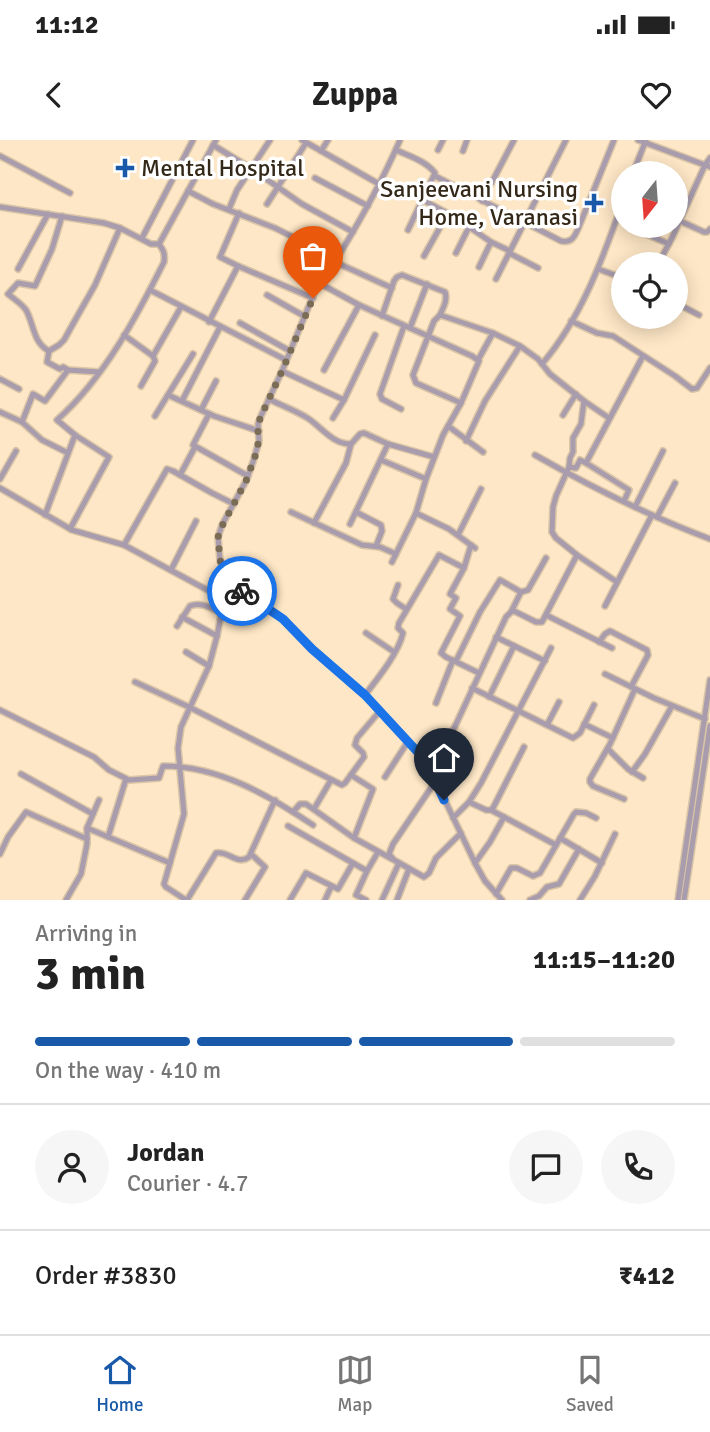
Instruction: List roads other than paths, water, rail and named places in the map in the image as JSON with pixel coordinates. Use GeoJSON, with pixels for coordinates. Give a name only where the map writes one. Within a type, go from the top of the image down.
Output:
{"type":"FeatureCollection","features":[{"type":"Feature","properties":{"kind":"street"},"geometry":{"type":"LineString","coordinates":[[142,238],[193,140]]}},
{"type":"Feature","properties":{"kind":"street"},"geometry":{"type":"LineString","coordinates":[[229,209],[233,197],[270,140]]}},
{"type":"Feature","properties":{"kind":"street"},"geometry":{"type":"LineString","coordinates":[[321,151],[328,140]]}},
{"type":"Feature","properties":{"kind":"street"},"geometry":{"type":"LineString","coordinates":[[275,800],[246,860],[236,860],[223,852],[216,853],[187,900],[164,884],[184,814],[178,748],[181,727],[209,666],[222,613],[226,576],[220,560],[218,537],[248,476],[258,448],[258,424],[319,283],[336,261],[368,206],[400,140]]}},
{"type":"Feature","properties":{"kind":"street"},"geometry":{"type":"LineString","coordinates":[[438,150],[443,140]]}},
{"type":"Feature","properties":{"kind":"street"},"geometry":{"type":"LineString","coordinates":[[463,151],[467,140]]}},
{"type":"Feature","properties":{"kind":"street"},"geometry":{"type":"LineString","coordinates":[[482,201],[514,140]]}},
{"type":"Feature","properties":{"kind":"street"},"geometry":{"type":"LineString","coordinates":[[496,279],[566,140]]}},
{"type":"Feature","properties":{"kind":"street"},"geometry":{"type":"LineString","coordinates":[[396,150],[423,162],[432,169],[435,176],[566,242],[574,237],[614,140]]}},
{"type":"Feature","properties":{"kind":"street"},"geometry":{"type":"LineString","coordinates":[[267,204],[304,141],[379,184]]}},
{"type":"Feature","properties":{"kind":"street"},"geometry":{"type":"LineString","coordinates":[[636,161],[642,141],[707,166]]}},
{"type":"Feature","properties":{"kind":"street"},"geometry":{"type":"LineString","coordinates":[[159,244],[214,142],[302,204],[353,232]]}},
{"type":"Feature","properties":{"kind":"street"},"geometry":{"type":"LineString","coordinates":[[0,156],[70,193]]}},
{"type":"Feature","properties":{"kind":"street"},"geometry":{"type":"LineString","coordinates":[[688,205],[710,158]]}},
{"type":"Feature","properties":{"kind":"street"},"geometry":{"type":"LineString","coordinates":[[408,230],[435,176]]}},
{"type":"Feature","properties":{"kind":"street"},"geometry":{"type":"LineString","coordinates":[[315,178],[368,206]]}},
{"type":"Feature","properties":{"kind":"street"},"geometry":{"type":"LineString","coordinates":[[188,191],[213,204],[275,228],[391,288]]}},
{"type":"Feature","properties":{"kind":"street"},"geometry":{"type":"LineString","coordinates":[[423,200],[538,268]]}},
{"type":"Feature","properties":{"kind":"street"},"geometry":{"type":"LineString","coordinates":[[0,207],[120,228],[151,244],[159,244]]}},
{"type":"Feature","properties":{"kind":"street"},"geometry":{"type":"LineString","coordinates":[[239,213],[220,257],[313,298]]}},
{"type":"Feature","properties":{"kind":"street"},"geometry":{"type":"LineString","coordinates":[[424,256],[447,213]]}},
{"type":"Feature","properties":{"kind":"street"},"geometry":{"type":"LineString","coordinates":[[18,269],[48,214]]}},
{"type":"Feature","properties":{"kind":"street"},"geometry":{"type":"LineString","coordinates":[[49,351],[43,348],[32,330],[25,309],[8,294],[18,282],[35,286],[52,249],[62,216]]}},
{"type":"Feature","properties":{"kind":"street"},"geometry":{"type":"LineString","coordinates":[[688,225],[704,232],[710,229]]}},
{"type":"Feature","properties":{"kind":"street"},"geometry":{"type":"LineString","coordinates":[[456,253],[469,227]]}},
{"type":"Feature","properties":{"kind":"street"},"geometry":{"type":"LineString","coordinates":[[99,372],[68,370],[63,367],[60,369],[47,362],[49,351],[64,340],[78,315],[120,228]]}},
{"type":"Feature","properties":{"kind":"street"},"geometry":{"type":"LineString","coordinates":[[542,363],[559,343],[572,321],[598,268],[611,233]]}},
{"type":"Feature","properties":{"kind":"street"},"geometry":{"type":"LineString","coordinates":[[655,238],[669,244]]}},
{"type":"Feature","properties":{"kind":"street"},"geometry":{"type":"LineString","coordinates":[[665,252],[672,238]]}},
{"type":"Feature","properties":{"kind":"street"},"geometry":{"type":"LineString","coordinates":[[479,267],[491,242]]}},
{"type":"Feature","properties":{"kind":"street"},"geometry":{"type":"LineString","coordinates":[[70,529],[109,457],[57,420],[99,372],[124,335],[164,262],[164,250],[159,244]]}},
{"type":"Feature","properties":{"kind":"street"},"geometry":{"type":"LineString","coordinates":[[209,322],[238,266]]}},
{"type":"Feature","properties":{"kind":"street"},"geometry":{"type":"LineString","coordinates":[[598,268],[611,273]]}},
{"type":"Feature","properties":{"kind":"street"},"geometry":{"type":"LineString","coordinates":[[382,316],[391,288],[397,277],[402,275],[445,292],[447,296],[440,315],[434,321],[413,380],[461,402]]}},
{"type":"Feature","properties":{"kind":"street"},"geometry":{"type":"LineString","coordinates":[[319,283],[359,305],[478,360]]}},
{"type":"Feature","properties":{"kind":"street"},"geometry":{"type":"LineString","coordinates":[[401,409],[382,399],[380,394],[427,284]]}},
{"type":"Feature","properties":{"kind":"street"},"geometry":{"type":"LineString","coordinates":[[150,290],[286,360]]}},
{"type":"Feature","properties":{"kind":"street"},"geometry":{"type":"LineString","coordinates":[[267,296],[304,316]]}},
{"type":"Feature","properties":{"kind":"street"},"geometry":{"type":"LineString","coordinates":[[324,370],[359,305]]}},
{"type":"Feature","properties":{"kind":"street"},"geometry":{"type":"LineString","coordinates":[[153,356],[181,307]]}},
{"type":"Feature","properties":{"kind":"street"},"geometry":{"type":"LineString","coordinates":[[688,309],[699,315]]}},
{"type":"Feature","properties":{"kind":"street"},"geometry":{"type":"LineString","coordinates":[[440,315],[520,346],[583,401],[609,418]]}},
{"type":"Feature","properties":{"kind":"street"},"geometry":{"type":"LineString","coordinates":[[572,321],[597,333],[610,335],[692,389],[697,388],[710,368]]}},
{"type":"Feature","properties":{"kind":"street"},"geometry":{"type":"LineString","coordinates":[[240,323],[290,351]]}},
{"type":"Feature","properties":{"kind":"street"},"geometry":{"type":"LineString","coordinates":[[183,401],[220,327]]}},
{"type":"Feature","properties":{"kind":"street"},"geometry":{"type":"LineString","coordinates":[[392,562],[416,513],[434,457],[479,363],[478,360],[493,334]]}},
{"type":"Feature","properties":{"kind":"street"},"geometry":{"type":"LineString","coordinates":[[124,335],[153,356],[155,361],[141,386]]}},
{"type":"Feature","properties":{"kind":"street"},"geometry":{"type":"LineString","coordinates":[[333,418],[375,335]]}},
{"type":"Feature","properties":{"kind":"street"},"geometry":{"type":"LineString","coordinates":[[466,441],[485,401],[520,346]]}},
{"type":"Feature","properties":{"kind":"street"},"geometry":{"type":"LineString","coordinates":[[155,416],[193,354]]}},
{"type":"Feature","properties":{"kind":"street"},"geometry":{"type":"LineString","coordinates":[[586,463],[643,356]]}},
{"type":"Feature","properties":{"kind":"street"},"geometry":{"type":"LineString","coordinates":[[22,422],[33,394],[46,401],[68,370]]}},
{"type":"Feature","properties":{"kind":"street"},"geometry":{"type":"LineString","coordinates":[[282,371],[344,400]]}},
{"type":"Feature","properties":{"kind":"street"},"geometry":{"type":"LineString","coordinates":[[0,379],[19,390]]}},
{"type":"Feature","properties":{"kind":"street"},"geometry":{"type":"LineString","coordinates":[[201,410],[216,381]]}},
{"type":"Feature","properties":{"kind":"street"},"geometry":{"type":"LineString","coordinates":[[562,415],[576,394]]}},
{"type":"Feature","properties":{"kind":"street"},"geometry":{"type":"LineString","coordinates":[[168,395],[209,414],[258,431]]}},
{"type":"Feature","properties":{"kind":"street"},"geometry":{"type":"LineString","coordinates":[[269,399],[310,420],[337,441],[351,444]]}},
{"type":"Feature","properties":{"kind":"street"},"geometry":{"type":"LineString","coordinates":[[583,401],[581,424],[573,438],[573,452],[568,470],[553,507],[552,532],[577,555],[617,582]]}},
{"type":"Feature","properties":{"kind":"street"},"geometry":{"type":"LineString","coordinates":[[0,412],[22,422],[42,440],[68,453]]}},
{"type":"Feature","properties":{"kind":"street"},"geometry":{"type":"LineString","coordinates":[[180,475],[209,414]]}},
{"type":"Feature","properties":{"kind":"street"},"geometry":{"type":"LineString","coordinates":[[448,426],[483,452]]}},
{"type":"Feature","properties":{"kind":"street"},"geometry":{"type":"LineString","coordinates":[[314,523],[346,463],[351,444],[360,433],[434,457]]}},
{"type":"Feature","properties":{"kind":"street"},"geometry":{"type":"LineString","coordinates":[[45,515],[75,435]]}},
{"type":"Feature","properties":{"kind":"street"},"geometry":{"type":"LineString","coordinates":[[350,524],[388,444]]}},
{"type":"Feature","properties":{"kind":"street"},"geometry":{"type":"LineString","coordinates":[[195,447],[248,476]]}},
{"type":"Feature","properties":{"kind":"street"},"geometry":{"type":"LineString","coordinates":[[0,479],[16,451]]}},
{"type":"Feature","properties":{"kind":"street"},"geometry":{"type":"LineString","coordinates":[[635,507],[663,451]]}},
{"type":"Feature","properties":{"kind":"street"},"geometry":{"type":"LineString","coordinates":[[535,455],[568,470],[624,502],[710,539]]}},
{"type":"Feature","properties":{"kind":"street"},"geometry":{"type":"LineString","coordinates":[[381,460],[426,479]]}},
{"type":"Feature","properties":{"kind":"street"},"geometry":{"type":"LineString","coordinates":[[568,470],[576,468],[580,460],[586,463],[629,490],[624,502]]}},
{"type":"Feature","properties":{"kind":"street"},"geometry":{"type":"LineString","coordinates":[[124,545],[165,471],[170,469],[234,504]]}},
{"type":"Feature","properties":{"kind":"street"},"geometry":{"type":"LineString","coordinates":[[605,606],[675,483]]}},
{"type":"Feature","properties":{"kind":"street"},"geometry":{"type":"LineString","coordinates":[[0,488],[70,529],[124,545],[224,599]]}},
{"type":"Feature","properties":{"kind":"street"},"geometry":{"type":"LineString","coordinates":[[458,535],[481,489]]}},
{"type":"Feature","properties":{"kind":"street"},"geometry":{"type":"LineString","coordinates":[[291,512],[362,545],[376,546],[396,554]]}},
{"type":"Feature","properties":{"kind":"street"},"geometry":{"type":"LineString","coordinates":[[356,512],[382,525],[376,546]]}},
{"type":"Feature","properties":{"kind":"street"},"geometry":{"type":"LineString","coordinates":[[416,513],[449,528],[473,546],[450,594],[456,598],[450,609],[474,624]]}},
{"type":"Feature","properties":{"kind":"street"},"geometry":{"type":"LineString","coordinates":[[171,570],[196,522]]}},
{"type":"Feature","properties":{"kind":"street"},"geometry":{"type":"LineString","coordinates":[[365,695],[403,636],[398,625],[439,555],[464,568]]}},
{"type":"Feature","properties":{"kind":"street"},"geometry":{"type":"LineString","coordinates":[[511,612],[539,623],[546,615],[577,555]]}},
{"type":"Feature","properties":{"kind":"street"},"geometry":{"type":"LineString","coordinates":[[436,702],[474,624],[500,580],[521,592],[528,590],[546,558]]}},
{"type":"Feature","properties":{"kind":"street"},"geometry":{"type":"LineString","coordinates":[[226,576],[283,619],[312,649],[365,695],[426,761],[475,863],[485,881],[502,900]]}},
{"type":"Feature","properties":{"kind":"street"},"geometry":{"type":"LineString","coordinates":[[398,585],[393,599],[407,609]]}},
{"type":"Feature","properties":{"kind":"street"},"geometry":{"type":"LineString","coordinates":[[429,767],[450,737],[496,637],[521,592]]}},
{"type":"Feature","properties":{"kind":"street"},"geometry":{"type":"LineString","coordinates":[[177,626],[193,604],[222,613]]}},
{"type":"Feature","properties":{"kind":"street"},"geometry":{"type":"LineString","coordinates":[[546,615],[612,648]]}},
{"type":"Feature","properties":{"kind":"street"},"geometry":{"type":"LineString","coordinates":[[459,616],[441,653],[479,673]]}},
{"type":"Feature","properties":{"kind":"street"},"geometry":{"type":"LineString","coordinates":[[182,617],[217,636]]}},
{"type":"Feature","properties":{"kind":"street"},"geometry":{"type":"LineString","coordinates":[[600,642],[610,631],[647,650],[648,655],[608,749],[593,770],[590,782],[593,786],[624,799]]}},
{"type":"Feature","properties":{"kind":"street"},"geometry":{"type":"LineString","coordinates":[[366,633],[394,652]]}},
{"type":"Feature","properties":{"kind":"street"},"geometry":{"type":"LineString","coordinates":[[496,637],[545,661]]}},
{"type":"Feature","properties":{"kind":"street"},"geometry":{"type":"LineString","coordinates":[[489,697],[514,646]]}},
{"type":"Feature","properties":{"kind":"street"},"geometry":{"type":"LineString","coordinates":[[453,818],[469,802],[481,783],[551,649]]}},
{"type":"Feature","properties":{"kind":"street"},"geometry":{"type":"LineString","coordinates":[[186,652],[209,666]]}},
{"type":"Feature","properties":{"kind":"street"},"geometry":{"type":"LineString","coordinates":[[605,674],[705,719]]}},
{"type":"Feature","properties":{"kind":"street"},"geometry":{"type":"LineString","coordinates":[[678,900],[710,680]]}},
{"type":"Feature","properties":{"kind":"street"},"geometry":{"type":"LineString","coordinates":[[135,682],[339,785],[343,785],[364,755],[355,746],[357,738],[379,712]]}},
{"type":"Feature","properties":{"kind":"street"},"geometry":{"type":"LineString","coordinates":[[472,688],[573,738],[580,733],[594,705]]}},
{"type":"Feature","properties":{"kind":"street"},"geometry":{"type":"LineString","coordinates":[[547,725],[559,702]]}},
{"type":"Feature","properties":{"kind":"street"},"geometry":{"type":"LineString","coordinates":[[632,772],[672,706]]}},
{"type":"Feature","properties":{"kind":"street"},"geometry":{"type":"LineString","coordinates":[[0,710],[94,757],[109,770],[126,779],[159,778],[163,766],[179,766],[234,781],[275,800],[313,825]]}},
{"type":"Feature","properties":{"kind":"street"},"geometry":{"type":"LineString","coordinates":[[584,724],[613,738]]}},
{"type":"Feature","properties":{"kind":"street"},"geometry":{"type":"LineString","coordinates":[[684,900],[710,726]]}},
{"type":"Feature","properties":{"kind":"street"},"geometry":{"type":"LineString","coordinates":[[384,777],[407,743]]}},
{"type":"Feature","properties":{"kind":"street"},"geometry":{"type":"LineString","coordinates":[[491,810],[524,747]]}},
{"type":"Feature","properties":{"kind":"street"},"geometry":{"type":"LineString","coordinates":[[608,749],[632,772],[643,778]]}},
{"type":"Feature","properties":{"kind":"street"},"geometry":{"type":"LineString","coordinates":[[21,774],[93,814]]}},
{"type":"Feature","properties":{"kind":"street"},"geometry":{"type":"LineString","coordinates":[[351,775],[373,789],[354,838]]}},
{"type":"Feature","properties":{"kind":"street"},"geometry":{"type":"LineString","coordinates":[[108,837],[126,779]]}},
{"type":"Feature","properties":{"kind":"street"},"geometry":{"type":"LineString","coordinates":[[314,809],[331,780]]}},
{"type":"Feature","properties":{"kind":"street"},"geometry":{"type":"LineString","coordinates":[[396,861],[389,854],[391,847],[435,782]]}},
{"type":"Feature","properties":{"kind":"street"},"geometry":{"type":"LineString","coordinates":[[66,900],[81,874],[87,828],[99,800]]}},
{"type":"Feature","properties":{"kind":"street"},"geometry":{"type":"LineString","coordinates":[[469,802],[491,810],[556,845]]}},
{"type":"Feature","properties":{"kind":"street"},"geometry":{"type":"LineString","coordinates":[[293,812],[300,804],[314,809],[354,838],[421,876],[427,876],[436,858],[461,833]]}},
{"type":"Feature","properties":{"kind":"street"},"geometry":{"type":"LineString","coordinates":[[0,854],[8,837],[26,812],[87,839]]}},
{"type":"Feature","properties":{"kind":"street"},"geometry":{"type":"LineString","coordinates":[[496,894],[511,868],[517,867],[533,876],[540,873],[576,812],[596,818]]}},
{"type":"Feature","properties":{"kind":"street"},"geometry":{"type":"LineString","coordinates":[[475,863],[504,817]]}},
{"type":"Feature","properties":{"kind":"street"},"geometry":{"type":"LineString","coordinates":[[288,826],[367,871]]}},
{"type":"Feature","properties":{"kind":"street"},"geometry":{"type":"LineString","coordinates":[[87,828],[170,863]]}},
{"type":"Feature","properties":{"kind":"street"},"geometry":{"type":"LineString","coordinates":[[580,900],[602,863],[615,834]]}},
{"type":"Feature","properties":{"kind":"street"},"geometry":{"type":"LineString","coordinates":[[560,838],[602,863]]}},
{"type":"Feature","properties":{"kind":"street"},"geometry":{"type":"LineString","coordinates":[[530,900],[539,896],[547,887],[559,884],[579,849]]}},
{"type":"Feature","properties":{"kind":"street"},"geometry":{"type":"LineString","coordinates":[[366,900],[356,895],[378,852]]}},
{"type":"Feature","properties":{"kind":"street"},"geometry":{"type":"LineString","coordinates":[[245,900],[265,867],[251,853]]}},
{"type":"Feature","properties":{"kind":"street"},"geometry":{"type":"LineString","coordinates":[[382,900],[396,861]]}},
{"type":"Feature","properties":{"kind":"street"},"geometry":{"type":"LineString","coordinates":[[290,900],[306,873],[338,889],[353,863]]}},
{"type":"Feature","properties":{"kind":"street"},"geometry":{"type":"LineString","coordinates":[[397,900],[409,869]]}},
{"type":"Feature","properties":{"kind":"street"},"geometry":{"type":"LineString","coordinates":[[325,900],[331,887]]}},
{"type":"Feature","properties":{"kind":"street"},"geometry":{"type":"LineString","coordinates":[[170,900],[174,893]]}},
{"type":"Feature","properties":{"kind":"place","name":"Mental Hospital"},"geometry":{"type":"Point","coordinates":[125,168]}},
{"type":"Feature","properties":{"kind":"place","name":"Sanjeevani Nursing Home, Varanasi"},"geometry":{"type":"Point","coordinates":[594,203]}}]}
